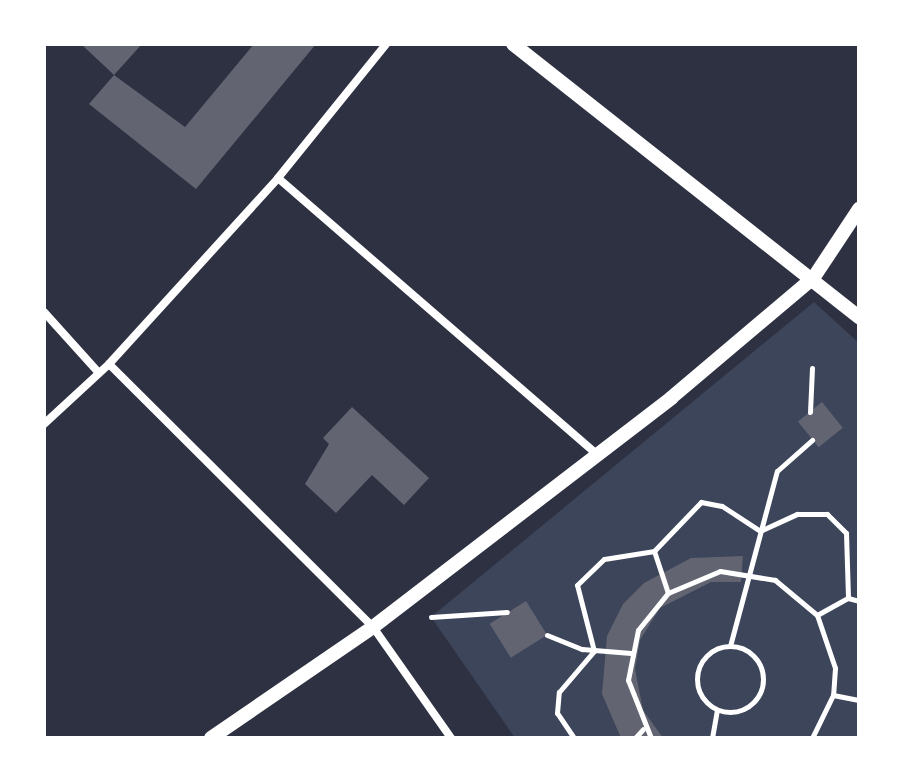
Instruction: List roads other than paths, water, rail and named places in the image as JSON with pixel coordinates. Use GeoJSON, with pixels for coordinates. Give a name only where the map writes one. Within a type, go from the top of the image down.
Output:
{"type":"FeatureCollection","features":[{"type":"Feature","properties":{"kind":"street"},"geometry":{"type":"LineString","coordinates":[[44,424],[109,364],[278,178],[386,44]]}},
{"type":"Feature","properties":{"kind":"street"},"geometry":{"type":"LineString","coordinates":[[513,44],[814,277],[859,317]]}},
{"type":"Feature","properties":{"kind":"street"},"geometry":{"type":"LineString","coordinates":[[278,178],[600,456]]}},
{"type":"Feature","properties":{"kind":"street"},"geometry":{"type":"LineString","coordinates":[[211,738],[373,627],[600,456],[814,277],[859,209]]}},
{"type":"Feature","properties":{"kind":"street"},"geometry":{"type":"LineString","coordinates":[[44,312],[99,373]]}},
{"type":"Feature","properties":{"kind":"street"},"geometry":{"type":"LineString","coordinates":[[109,364],[373,627],[451,738]]}}]}
